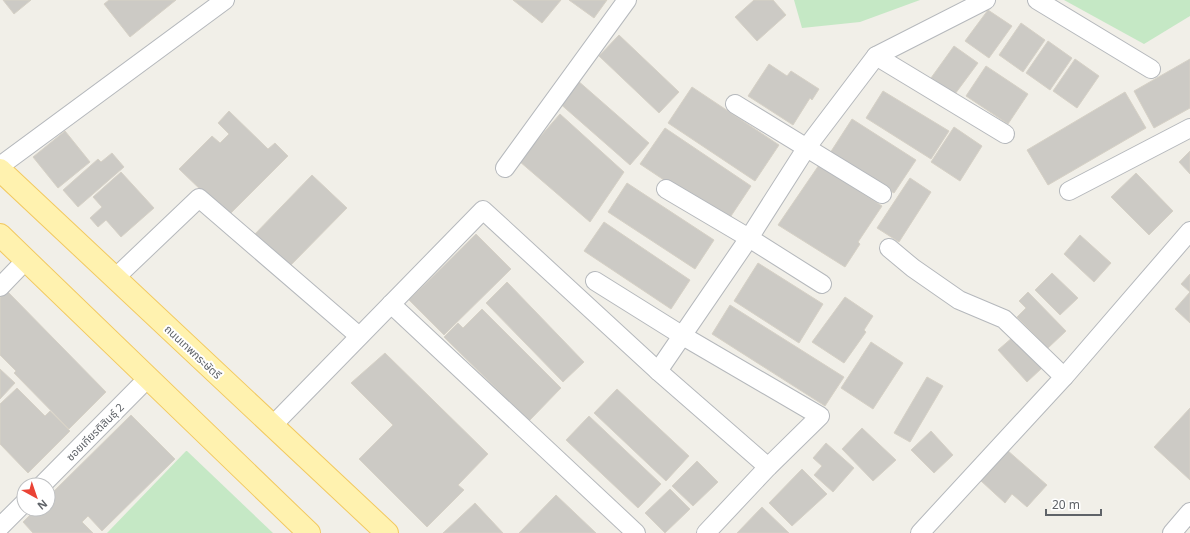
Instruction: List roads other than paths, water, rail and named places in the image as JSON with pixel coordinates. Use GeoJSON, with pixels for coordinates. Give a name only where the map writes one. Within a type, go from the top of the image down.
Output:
{"type":"FeatureCollection","features":[{"type":"Feature","properties":{"kind":"main road","name":"ถนนเทพกระษัตรี"},"geometry":{"type":"LineString","coordinates":[[0,170],[387,533]]}},
{"type":"Feature","properties":{"kind":"main road"},"geometry":{"type":"LineString","coordinates":[[0,235],[309,533]]}},
{"type":"Feature","properties":{"kind":"street"},"geometry":{"type":"LineString","coordinates":[[0,166],[225,0]]}},
{"type":"Feature","properties":{"kind":"street"},"geometry":{"type":"LineString","coordinates":[[505,168],[627,0]]}},
{"type":"Feature","properties":{"kind":"street"},"geometry":{"type":"LineString","coordinates":[[658,371],[749,238],[807,147],[876,56],[986,0]]}},
{"type":"Feature","properties":{"kind":"street"},"geometry":{"type":"LineString","coordinates":[[1037,0],[1151,69]]}},
{"type":"Feature","properties":{"kind":"street"},"geometry":{"type":"LineString","coordinates":[[876,56],[1005,134]]}},
{"type":"Feature","properties":{"kind":"street"},"geometry":{"type":"LineString","coordinates":[[735,104],[882,194]]}},
{"type":"Feature","properties":{"kind":"street"},"geometry":{"type":"LineString","coordinates":[[1069,191],[1190,128]]}},
{"type":"Feature","properties":{"kind":"street"},"geometry":{"type":"LineString","coordinates":[[666,189],[749,238],[822,284]]}},
{"type":"Feature","properties":{"kind":"street"},"geometry":{"type":"LineString","coordinates":[[115,278],[199,198],[359,336]]}},
{"type":"Feature","properties":{"kind":"street"},"geometry":{"type":"LineString","coordinates":[[272,426],[482,210],[658,371],[768,468]]}},
{"type":"Feature","properties":{"kind":"street"},"geometry":{"type":"LineString","coordinates":[[920,533],[1064,377],[1190,231]]}},
{"type":"Feature","properties":{"kind":"street"},"geometry":{"type":"LineString","coordinates":[[889,248],[913,268],[959,300],[1004,319],[1064,377]]}},
{"type":"Feature","properties":{"kind":"street"},"geometry":{"type":"LineString","coordinates":[[0,287],[26,260]]}},
{"type":"Feature","properties":{"kind":"street"},"geometry":{"type":"LineString","coordinates":[[596,281],[683,336],[820,416],[706,533]]}},
{"type":"Feature","properties":{"kind":"street"},"geometry":{"type":"LineString","coordinates":[[391,304],[636,533]]}},
{"type":"Feature","properties":{"kind":"street","name":"ซอยเกียรติสินธุ์ 2"},"geometry":{"type":"LineString","coordinates":[[50,477],[148,378]]}},
{"type":"Feature","properties":{"kind":"street"},"geometry":{"type":"LineString","coordinates":[[0,528],[16,511]]}},
{"type":"Feature","properties":{"kind":"street"},"geometry":{"type":"LineString","coordinates":[[1172,533],[1190,512]]}}]}
